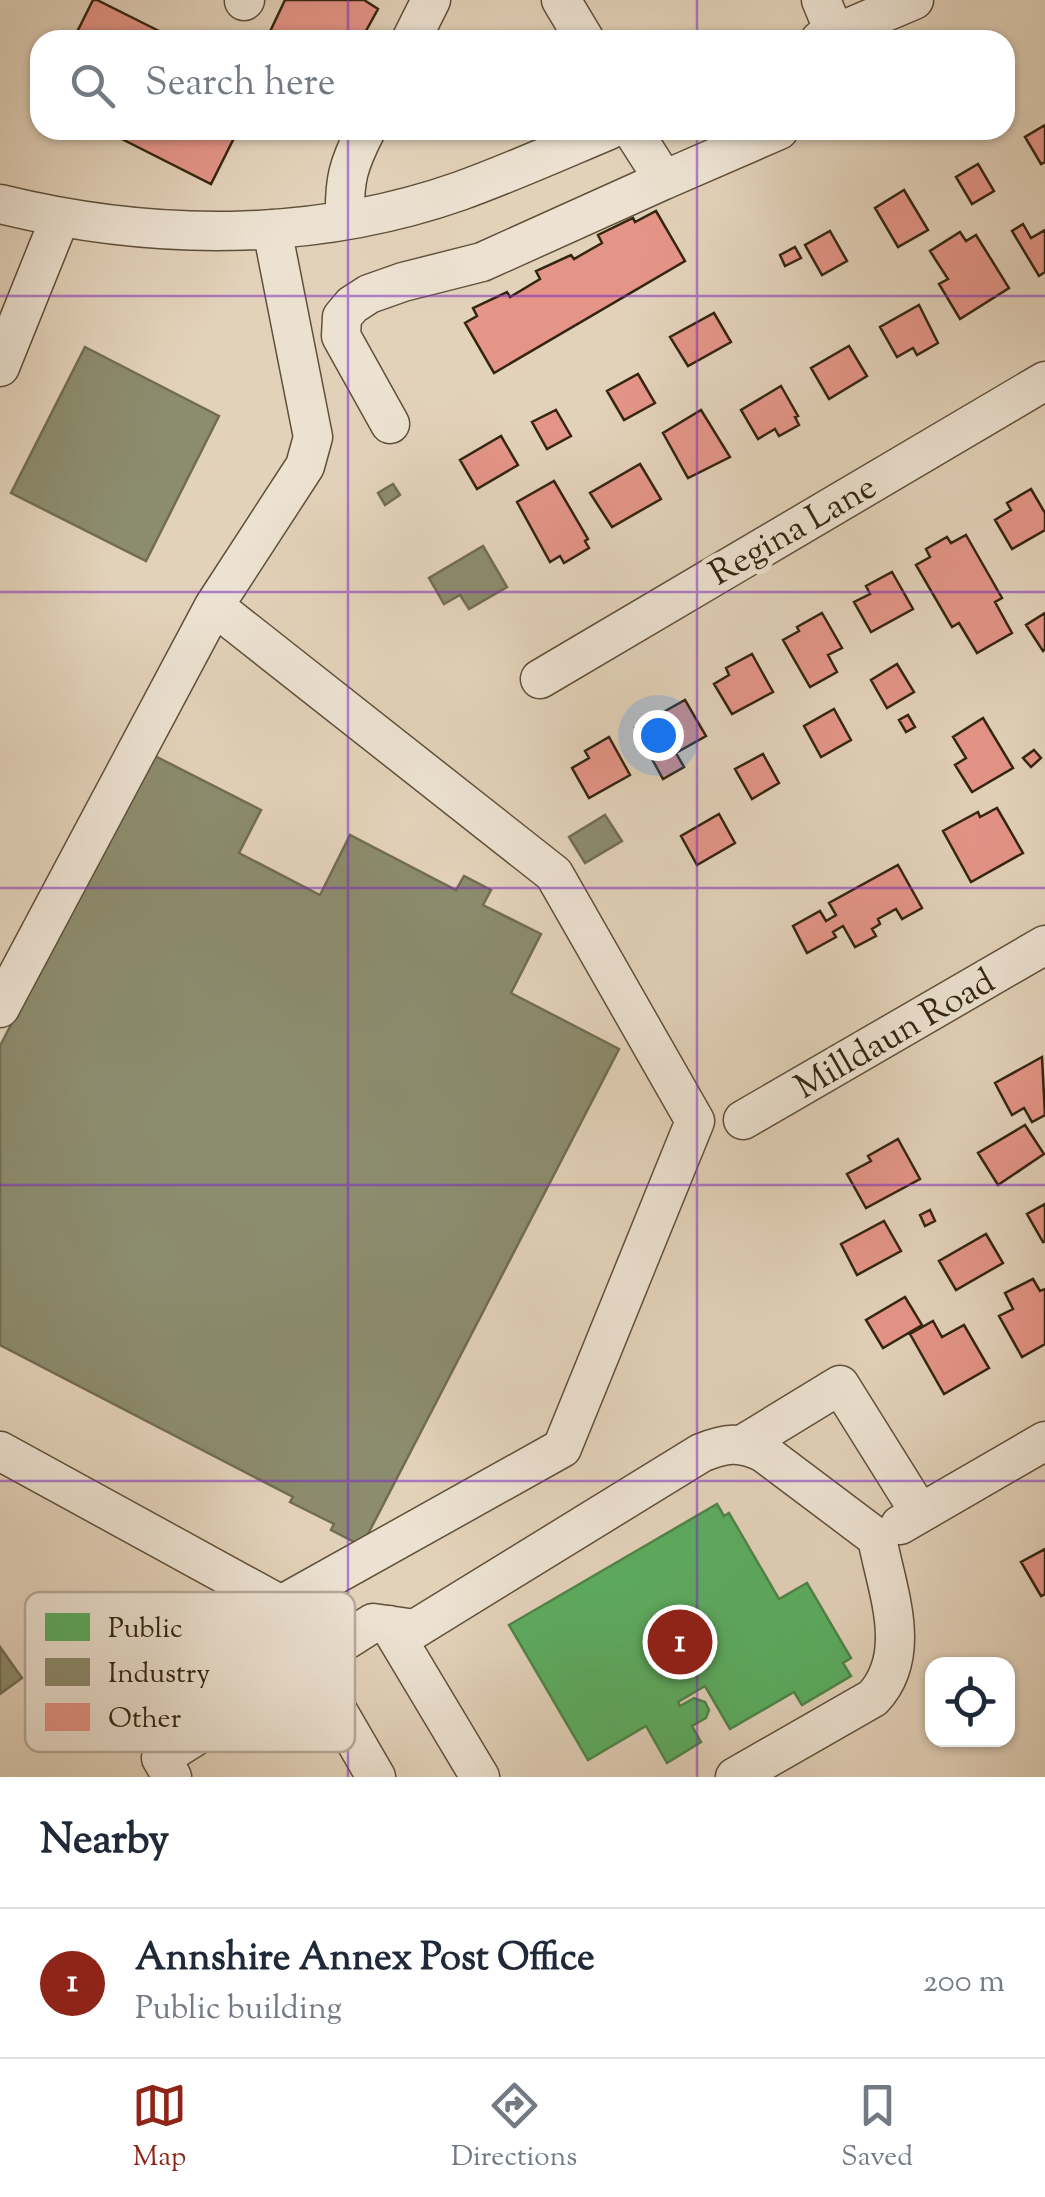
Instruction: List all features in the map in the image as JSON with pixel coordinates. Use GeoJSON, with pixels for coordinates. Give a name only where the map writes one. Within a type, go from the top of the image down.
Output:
{"type":"FeatureCollection","features":[{"type":"Feature","properties":{"kind":"street"},"geometry":{"type":"LineString","coordinates":[[416,30],[431,0]]}},
{"type":"Feature","properties":{"kind":"street"},"geometry":{"type":"LineString","coordinates":[[561,0],[579,30]]}},
{"type":"Feature","properties":{"kind":"street"},"geometry":{"type":"LineString","coordinates":[[826,25],[914,0]]}},
{"type":"Feature","properties":{"kind":"street"},"geometry":{"type":"LineString","coordinates":[[345,219],[344,181],[361,140]]}},
{"type":"Feature","properties":{"kind":"street"},"geometry":{"type":"LineString","coordinates":[[0,204],[141,230],[272,229],[345,219],[457,192],[584,140]]}},
{"type":"Feature","properties":{"kind":"street"},"geometry":{"type":"LineString","coordinates":[[638,140],[664,180]]}},
{"type":"Feature","properties":{"kind":"street"},"geometry":{"type":"LineString","coordinates":[[390,424],[341,336],[342,317],[352,305],[369,294],[403,282],[482,262],[756,140]]}},
{"type":"Feature","properties":{"kind":"street"},"geometry":{"type":"LineString","coordinates":[[0,367],[60,218]]}},
{"type":"Feature","properties":{"kind":"street"},"geometry":{"type":"LineString","coordinates":[[0,1008],[214,606],[305,466],[312,437],[272,229]]}},
{"type":"Feature","properties":{"kind":"street","name":"Regina Lane"},"geometry":{"type":"LineString","coordinates":[[540,679],[1045,381]]}},
{"type":"Feature","properties":{"kind":"street"},"geometry":{"type":"LineString","coordinates":[[214,606],[554,874],[695,1121],[562,1448],[303,1592]]}},
{"type":"Feature","properties":{"kind":"street","name":"Milldaun Road"},"geometry":{"type":"LineString","coordinates":[[744,1120],[1045,945]]}},
{"type":"Feature","properties":{"kind":"street"},"geometry":{"type":"LineString","coordinates":[[746,1444],[840,1385],[920,1513]]}},
{"type":"Feature","properties":{"kind":"street"},"geometry":{"type":"LineString","coordinates":[[877,1538],[1045,1441]]}},
{"type":"Feature","properties":{"kind":"street"},"geometry":{"type":"LineString","coordinates":[[355,1635],[373,1624],[414,1628],[701,1453],[723,1444],[746,1444],[764,1453],[877,1538],[897,1645],[888,1682],[874,1698],[735,1777]]}},
{"type":"Feature","properties":{"kind":"street"},"geometry":{"type":"LineString","coordinates":[[0,1451],[256,1592]]}},
{"type":"Feature","properties":{"kind":"street"},"geometry":{"type":"LineString","coordinates":[[389,1626],[480,1777]]}},
{"type":"Feature","properties":{"kind":"street"},"geometry":{"type":"LineString","coordinates":[[355,1741],[376,1777]]}},
{"type":"Feature","properties":{"kind":"street"},"geometry":{"type":"LineString","coordinates":[[171,1752],[161,1758],[172,1777]]}},
{"type":"Feature","properties":{"kind":"building: Public"},"geometry":{"type":"Polygon","coordinates":[[[717,1504],[724,1516],[729,1513],[779,1599],[807,1583],[851,1658],[843,1663],[851,1676],[802,1705],[794,1692],[730,1729],[705,1686],[678,1702],[680,1706],[694,1698],[705,1702],[709,1710],[706,1718],[692,1726],[701,1742],[667,1763],[646,1726],[588,1760],[509,1625],[717,1504]]]}},
{"type":"Feature","properties":{"kind":"building: Industry"},"geometry":{"type":"Polygon","coordinates":[[[85,347],[219,416],[146,561],[11,493],[85,347]]]}},
{"type":"Feature","properties":{"kind":"building: Industry"},"geometry":{"type":"Polygon","coordinates":[[[393,484],[400,495],[385,505],[378,493],[393,484]]]}},
{"type":"Feature","properties":{"kind":"building: Industry"},"geometry":{"type":"Polygon","coordinates":[[[483,546],[507,587],[469,609],[460,595],[444,604],[429,578],[483,546]]]}},
{"type":"Feature","properties":{"kind":"building: Industry"},"geometry":{"type":"Polygon","coordinates":[[[151,754],[261,810],[239,853],[320,895],[350,835],[456,890],[464,876],[491,890],[483,905],[541,934],[511,993],[619,1049],[368,1534],[372,1536],[366,1548],[331,1530],[334,1524],[290,1502],[293,1497],[0,1345],[0,1046],[151,754]]]}},
{"type":"Feature","properties":{"kind":"building: Industry"},"geometry":{"type":"Polygon","coordinates":[[[605,815],[622,841],[585,863],[569,837],[605,815]]]}},
{"type":"Feature","properties":{"kind":"building: Industry"},"geometry":{"type":"Polygon","coordinates":[[[0,1647],[22,1678],[0,1694],[0,1647]]]}},
{"type":"Feature","properties":{"kind":"building: Other"},"geometry":{"type":"Polygon","coordinates":[[[93,0],[97,0],[157,30],[78,30],[93,0]]]}},
{"type":"Feature","properties":{"kind":"building: Other"},"geometry":{"type":"Polygon","coordinates":[[[285,0],[364,0],[378,9],[366,30],[271,30],[285,0]]]}},
{"type":"Feature","properties":{"kind":"building: Other"},"geometry":{"type":"Polygon","coordinates":[[[1045,125],[1045,162],[1041,164],[1025,137],[1045,125]]]}},
{"type":"Feature","properties":{"kind":"building: Other"},"geometry":{"type":"Polygon","coordinates":[[[124,140],[233,140],[211,184],[124,140]]]}},
{"type":"Feature","properties":{"kind":"building: Other"},"geometry":{"type":"Polygon","coordinates":[[[978,164],[994,191],[972,204],[956,177],[978,164]]]}},
{"type":"Feature","properties":{"kind":"building: Other"},"geometry":{"type":"Polygon","coordinates":[[[904,190],[928,230],[898,247],[875,208],[904,190]]]}},
{"type":"Feature","properties":{"kind":"building: Other"},"geometry":{"type":"Polygon","coordinates":[[[656,211],[685,261],[494,373],[465,323],[477,316],[473,308],[507,292],[510,297],[540,279],[536,271],[571,255],[574,259],[602,243],[598,235],[656,211]]]}},
{"type":"Feature","properties":{"kind":"building: Other"},"geometry":{"type":"Polygon","coordinates":[[[1023,224],[1031,238],[1045,230],[1045,272],[1039,276],[1012,231],[1023,224]]]}},
{"type":"Feature","properties":{"kind":"building: Other"},"geometry":{"type":"Polygon","coordinates":[[[830,231],[847,261],[822,275],[805,245],[830,231]]]}},
{"type":"Feature","properties":{"kind":"building: Other"},"geometry":{"type":"Polygon","coordinates":[[[960,232],[966,241],[976,235],[1009,288],[960,319],[939,284],[948,279],[930,251],[960,232]]]}},
{"type":"Feature","properties":{"kind":"building: Other"},"geometry":{"type":"Polygon","coordinates":[[[795,247],[801,258],[785,266],[780,255],[795,247]]]}},
{"type":"Feature","properties":{"kind":"building: Other"},"geometry":{"type":"Polygon","coordinates":[[[919,305],[938,343],[917,355],[913,348],[897,357],[880,327],[919,305]]]}},
{"type":"Feature","properties":{"kind":"building: Other"},"geometry":{"type":"Polygon","coordinates":[[[714,313],[731,342],[688,366],[670,337],[714,313]]]}},
{"type":"Feature","properties":{"kind":"building: Other"},"geometry":{"type":"Polygon","coordinates":[[[849,346],[867,376],[829,399],[811,368],[849,346]]]}},
{"type":"Feature","properties":{"kind":"building: Other"},"geometry":{"type":"Polygon","coordinates":[[[638,374],[655,403],[624,420],[607,391],[638,374]]]}},
{"type":"Feature","properties":{"kind":"building: Other"},"geometry":{"type":"Polygon","coordinates":[[[781,386],[799,425],[779,436],[775,429],[758,439],[741,410],[781,386]]]}},
{"type":"Feature","properties":{"kind":"building: Other"},"geometry":{"type":"Polygon","coordinates":[[[556,410],[571,436],[547,449],[532,422],[556,410]]]}},
{"type":"Feature","properties":{"kind":"building: Other"},"geometry":{"type":"Polygon","coordinates":[[[701,410],[730,457],[688,478],[663,433],[701,410]]]}},
{"type":"Feature","properties":{"kind":"building: Other"},"geometry":{"type":"Polygon","coordinates":[[[501,436],[518,465],[477,489],[460,460],[501,436]]]}},
{"type":"Feature","properties":{"kind":"building: Other"},"geometry":{"type":"Polygon","coordinates":[[[640,464],[661,499],[612,527],[590,493],[640,464]]]}},
{"type":"Feature","properties":{"kind":"building: Other"},"geometry":{"type":"Polygon","coordinates":[[[554,481],[588,539],[585,541],[589,548],[564,563],[560,556],[550,562],[517,502],[554,481]]]}},
{"type":"Feature","properties":{"kind":"building: Other"},"geometry":{"type":"Polygon","coordinates":[[[1031,489],[1045,513],[1045,530],[1012,549],[995,520],[1011,510],[1007,503],[1031,489]]]}},
{"type":"Feature","properties":{"kind":"building: Other"},"geometry":{"type":"Polygon","coordinates":[[[966,535],[1002,598],[995,602],[1012,633],[977,653],[959,623],[952,627],[916,565],[930,557],[926,549],[947,537],[951,543],[966,535]]]}},
{"type":"Feature","properties":{"kind":"building: Other"},"geometry":{"type":"Polygon","coordinates":[[[892,572],[913,609],[871,632],[854,602],[870,594],[866,586],[892,572]]]}},
{"type":"Feature","properties":{"kind":"building: Other"},"geometry":{"type":"Polygon","coordinates":[[[822,613],[842,648],[828,655],[837,672],[810,687],[783,640],[822,613]]]}},
{"type":"Feature","properties":{"kind":"building: Other"},"geometry":{"type":"Polygon","coordinates":[[[1045,613],[1045,649],[1043,651],[1026,625],[1045,613]]]}},
{"type":"Feature","properties":{"kind":"building: Other"},"geometry":{"type":"Polygon","coordinates":[[[752,654],[773,692],[732,714],[714,684],[729,675],[726,668],[752,654]]]}},
{"type":"Feature","properties":{"kind":"building: Other"},"geometry":{"type":"Polygon","coordinates":[[[897,664],[914,692],[887,708],[871,680],[897,664]]]}},
{"type":"Feature","properties":{"kind":"building: Other"},"geometry":{"type":"Polygon","coordinates":[[[685,700],[706,736],[676,753],[684,767],[663,779],[635,728],[685,700]]]}},
{"type":"Feature","properties":{"kind":"building: Other"},"geometry":{"type":"Polygon","coordinates":[[[834,709],[851,740],[821,757],[804,726],[834,709]]]}},
{"type":"Feature","properties":{"kind":"building: Other"},"geometry":{"type":"Polygon","coordinates":[[[908,715],[915,727],[906,732],[899,720],[908,715]]]}},
{"type":"Feature","properties":{"kind":"building: Other"},"geometry":{"type":"Polygon","coordinates":[[[983,718],[1013,768],[972,792],[955,765],[966,758],[953,737],[983,718]]]}},
{"type":"Feature","properties":{"kind":"building: Other"},"geometry":{"type":"Polygon","coordinates":[[[609,737],[630,775],[589,798],[572,768],[589,758],[585,751],[609,737]]]}},
{"type":"Feature","properties":{"kind":"building: Other"},"geometry":{"type":"Polygon","coordinates":[[[1034,750],[1041,758],[1031,767],[1023,758],[1034,750]]]}},
{"type":"Feature","properties":{"kind":"building: Other"},"geometry":{"type":"Polygon","coordinates":[[[763,754],[779,783],[752,799],[735,769],[763,754]]]}},
{"type":"Feature","properties":{"kind":"building: Other"},"geometry":{"type":"Polygon","coordinates":[[[997,808],[1023,853],[971,882],[943,831],[978,812],[980,817],[997,808]]]}},
{"type":"Feature","properties":{"kind":"building: Other"},"geometry":{"type":"Polygon","coordinates":[[[719,814],[735,843],[697,865],[681,836],[719,814]]]}},
{"type":"Feature","properties":{"kind":"building: Other"},"geometry":{"type":"Polygon","coordinates":[[[898,865],[922,908],[902,919],[896,909],[878,919],[880,924],[872,929],[876,936],[855,947],[843,926],[833,932],[836,937],[807,953],[793,926],[820,911],[826,921],[836,915],[829,903],[898,865]]]}},
{"type":"Feature","properties":{"kind":"building: Other"},"geometry":{"type":"Polygon","coordinates":[[[1042,1057],[1045,1115],[1032,1122],[1024,1108],[1012,1115],[995,1083],[1042,1057]]]}},
{"type":"Feature","properties":{"kind":"building: Other"},"geometry":{"type":"Polygon","coordinates":[[[1025,1125],[1044,1154],[998,1185],[978,1153],[1025,1125]]]}},
{"type":"Feature","properties":{"kind":"building: Other"},"geometry":{"type":"Polygon","coordinates":[[[898,1139],[920,1179],[866,1208],[847,1174],[898,1139]]]}},
{"type":"Feature","properties":{"kind":"building: Other"},"geometry":{"type":"Polygon","coordinates":[[[1045,1204],[1045,1241],[1043,1242],[1027,1214],[1045,1204]]]}},
{"type":"Feature","properties":{"kind":"building: Other"},"geometry":{"type":"Polygon","coordinates":[[[930,1210],[935,1221],[925,1226],[920,1215],[930,1210]]]}},
{"type":"Feature","properties":{"kind":"building: Other"},"geometry":{"type":"Polygon","coordinates":[[[884,1221],[901,1251],[857,1275],[841,1244],[884,1221]]]}},
{"type":"Feature","properties":{"kind":"building: Other"},"geometry":{"type":"Polygon","coordinates":[[[986,1234],[1003,1263],[956,1290],[939,1261],[986,1234]]]}},
{"type":"Feature","properties":{"kind":"building: Other"},"geometry":{"type":"Polygon","coordinates":[[[1033,1279],[1040,1291],[1045,1289],[1045,1344],[1022,1357],[999,1316],[1013,1309],[1005,1293],[1033,1279]]]}},
{"type":"Feature","properties":{"kind":"building: Other"},"geometry":{"type":"Polygon","coordinates":[[[905,1297],[922,1325],[883,1348],[866,1320],[905,1297]]]}},
{"type":"Feature","properties":{"kind":"building: Other"},"geometry":{"type":"Polygon","coordinates":[[[933,1321],[942,1337],[964,1325],[989,1368],[944,1394],[910,1334],[933,1321]]]}},
{"type":"Feature","properties":{"kind":"building: Other"},"geometry":{"type":"Polygon","coordinates":[[[1045,1549],[1045,1594],[1041,1596],[1021,1562],[1045,1549]]]}},
{"type":"Feature","properties":{"kind":"place","name":"Annshire Annex Post Office"},"geometry":{"type":"Point","coordinates":[680,1642]}}]}
